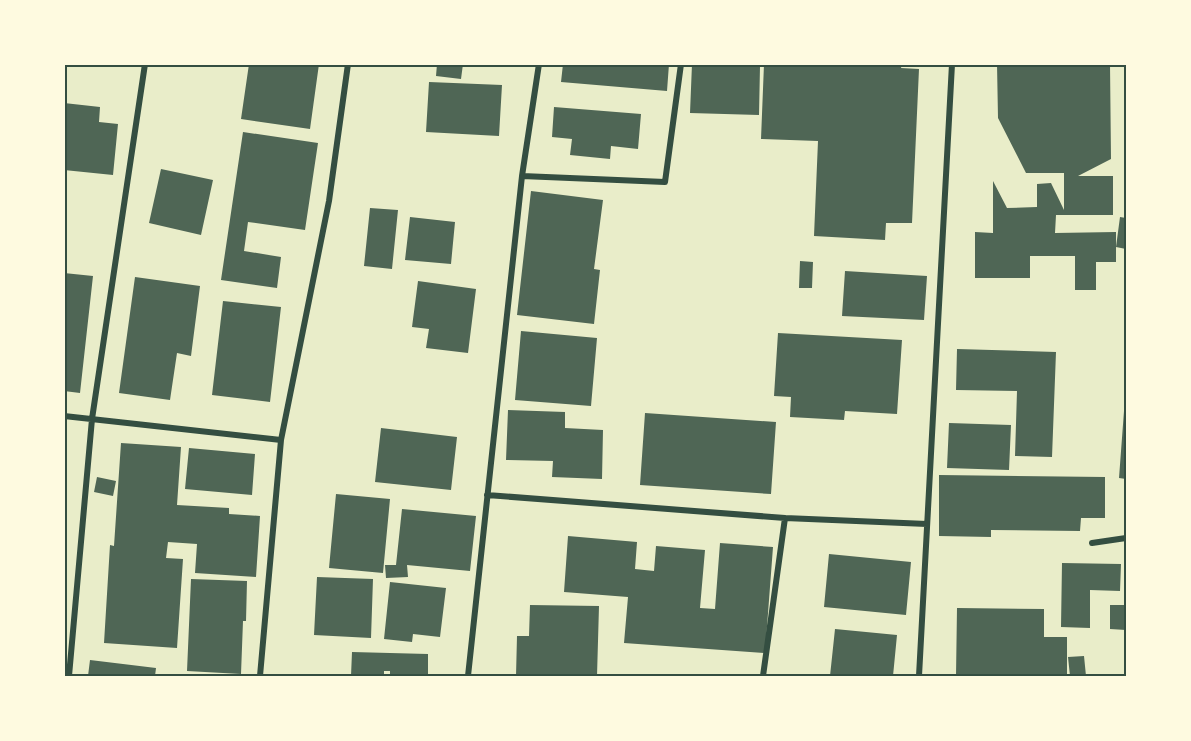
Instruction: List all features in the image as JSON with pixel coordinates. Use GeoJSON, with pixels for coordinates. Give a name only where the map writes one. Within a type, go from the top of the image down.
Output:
{"type":"FeatureCollection","features":[{"type":"Feature","properties":{"kind":"street"},"geometry":{"type":"LineString","coordinates":[[69,676],[92,419],[145,64]]}},
{"type":"Feature","properties":{"kind":"street"},"geometry":{"type":"LineString","coordinates":[[260,676],[281,440],[329,201],[348,64]]}},
{"type":"Feature","properties":{"kind":"street"},"geometry":{"type":"LineString","coordinates":[[468,676],[522,176],[539,64]]}},
{"type":"Feature","properties":{"kind":"street"},"geometry":{"type":"LineString","coordinates":[[522,176],[665,183],[681,64]]}},
{"type":"Feature","properties":{"kind":"street"},"geometry":{"type":"LineString","coordinates":[[919,676],[952,64]]}},
{"type":"Feature","properties":{"kind":"street"},"geometry":{"type":"LineString","coordinates":[[64,416],[281,440]]}},
{"type":"Feature","properties":{"kind":"street"},"geometry":{"type":"LineString","coordinates":[[487,495],[785,518],[927,524]]}},
{"type":"Feature","properties":{"kind":"street"},"geometry":{"type":"LineString","coordinates":[[763,676],[785,518]]}},
{"type":"Feature","properties":{"kind":"street"},"geometry":{"type":"LineString","coordinates":[[1092,543],[1126,538]]}},
{"type":"Feature","properties":{"kind":"building"},"geometry":{"type":"Polygon","coordinates":[[[249,64],[319,64],[310,129],[241,119],[249,64]]]}},
{"type":"Feature","properties":{"kind":"building"},"geometry":{"type":"Polygon","coordinates":[[[437,64],[463,64],[461,79],[436,76],[437,64]]]}},
{"type":"Feature","properties":{"kind":"building"},"geometry":{"type":"Polygon","coordinates":[[[563,64],[669,64],[667,91],[561,82],[563,64]]]}},
{"type":"Feature","properties":{"kind":"building"},"geometry":{"type":"Polygon","coordinates":[[[692,64],[760,66],[759,115],[690,113],[692,64]]]}},
{"type":"Feature","properties":{"kind":"building"},"geometry":{"type":"Polygon","coordinates":[[[764,64],[902,64],[901,68],[919,69],[912,223],[886,223],[885,240],[814,236],[818,141],[761,139],[764,64]]]}},
{"type":"Feature","properties":{"kind":"building"},"geometry":{"type":"Polygon","coordinates":[[[997,64],[1110,64],[1111,159],[1078,176],[1113,176],[1113,215],[1056,215],[1055,233],[1116,232],[1116,262],[1096,262],[1096,290],[1075,290],[1075,256],[1030,256],[1030,278],[975,278],[975,232],[993,233],[993,181],[1007,208],[1037,207],[1037,184],[1051,183],[1064,210],[1064,173],[1026,173],[998,118],[997,64]]]}},
{"type":"Feature","properties":{"kind":"building"},"geometry":{"type":"Polygon","coordinates":[[[429,82],[502,85],[499,136],[426,132],[429,82]]]}},
{"type":"Feature","properties":{"kind":"building"},"geometry":{"type":"Polygon","coordinates":[[[64,103],[100,107],[99,122],[118,124],[113,175],[64,170],[64,103]]]}},
{"type":"Feature","properties":{"kind":"building"},"geometry":{"type":"Polygon","coordinates":[[[554,107],[641,114],[638,149],[611,146],[610,159],[570,155],[572,139],[552,137],[554,107]]]}},
{"type":"Feature","properties":{"kind":"building"},"geometry":{"type":"Polygon","coordinates":[[[243,132],[318,143],[305,230],[248,222],[244,251],[281,257],[277,288],[221,280],[243,132]]]}},
{"type":"Feature","properties":{"kind":"building"},"geometry":{"type":"Polygon","coordinates":[[[161,169],[213,180],[201,235],[149,223],[161,169]]]}},
{"type":"Feature","properties":{"kind":"building"},"geometry":{"type":"Polygon","coordinates":[[[531,191],[603,200],[594,269],[600,270],[594,324],[517,315],[531,191]]]}},
{"type":"Feature","properties":{"kind":"building"},"geometry":{"type":"Polygon","coordinates":[[[370,208],[398,210],[392,269],[364,266],[370,208]]]}},
{"type":"Feature","properties":{"kind":"building"},"geometry":{"type":"Polygon","coordinates":[[[410,217],[455,222],[451,264],[405,260],[410,217]]]}},
{"type":"Feature","properties":{"kind":"building"},"geometry":{"type":"Polygon","coordinates":[[[1120,217],[1126,218],[1126,249],[1116,247],[1120,217]]]}},
{"type":"Feature","properties":{"kind":"building"},"geometry":{"type":"Polygon","coordinates":[[[800,261],[813,262],[812,288],[799,288],[800,261]]]}},
{"type":"Feature","properties":{"kind":"building"},"geometry":{"type":"Polygon","coordinates":[[[845,271],[927,276],[924,320],[842,316],[845,271]]]}},
{"type":"Feature","properties":{"kind":"building"},"geometry":{"type":"Polygon","coordinates":[[[64,273],[93,276],[80,393],[64,391],[64,273]]]}},
{"type":"Feature","properties":{"kind":"building"},"geometry":{"type":"Polygon","coordinates":[[[135,277],[200,286],[191,356],[177,353],[170,400],[119,393],[135,277]]]}},
{"type":"Feature","properties":{"kind":"building"},"geometry":{"type":"Polygon","coordinates":[[[418,281],[476,289],[468,353],[426,348],[429,329],[412,327],[418,281]]]}},
{"type":"Feature","properties":{"kind":"building"},"geometry":{"type":"Polygon","coordinates":[[[223,301],[281,307],[270,402],[212,395],[223,301]]]}},
{"type":"Feature","properties":{"kind":"building"},"geometry":{"type":"Polygon","coordinates":[[[521,331],[597,338],[591,406],[515,400],[521,331]]]}},
{"type":"Feature","properties":{"kind":"building"},"geometry":{"type":"Polygon","coordinates":[[[778,333],[902,340],[897,414],[845,411],[844,420],[790,417],[791,397],[774,396],[778,333]]]}},
{"type":"Feature","properties":{"kind":"building"},"geometry":{"type":"Polygon","coordinates":[[[957,349],[1056,352],[1052,457],[1015,456],[1017,391],[956,390],[957,349]]]}},
{"type":"Feature","properties":{"kind":"building"},"geometry":{"type":"Polygon","coordinates":[[[508,410],[565,412],[565,428],[603,430],[602,479],[552,477],[553,461],[506,460],[508,410]]]}},
{"type":"Feature","properties":{"kind":"building"},"geometry":{"type":"Polygon","coordinates":[[[1124,411],[1126,411],[1126,479],[1119,478],[1124,411]]]}},
{"type":"Feature","properties":{"kind":"building"},"geometry":{"type":"Polygon","coordinates":[[[645,413],[776,422],[771,494],[640,485],[645,413]]]}},
{"type":"Feature","properties":{"kind":"building"},"geometry":{"type":"Polygon","coordinates":[[[949,423],[1011,425],[1009,470],[947,468],[949,423]]]}},
{"type":"Feature","properties":{"kind":"building"},"geometry":{"type":"Polygon","coordinates":[[[381,428],[457,437],[451,490],[375,482],[381,428]]]}},
{"type":"Feature","properties":{"kind":"building"},"geometry":{"type":"Polygon","coordinates":[[[121,443],[181,447],[177,505],[229,508],[229,514],[260,516],[256,577],[195,573],[197,544],[168,542],[166,558],[183,559],[177,648],[104,643],[110,545],[114,546],[121,443]]]}},
{"type":"Feature","properties":{"kind":"building"},"geometry":{"type":"Polygon","coordinates":[[[189,448],[255,454],[252,495],[185,489],[189,448]]]}},
{"type":"Feature","properties":{"kind":"building"},"geometry":{"type":"Polygon","coordinates":[[[939,475],[1105,477],[1105,518],[1081,518],[1080,531],[991,530],[991,537],[939,536],[939,475]]]}},
{"type":"Feature","properties":{"kind":"building"},"geometry":{"type":"Polygon","coordinates":[[[97,477],[116,481],[113,496],[94,492],[97,477]]]}},
{"type":"Feature","properties":{"kind":"building"},"geometry":{"type":"Polygon","coordinates":[[[336,494],[390,499],[383,573],[329,568],[336,494]]]}},
{"type":"Feature","properties":{"kind":"building"},"geometry":{"type":"Polygon","coordinates":[[[402,509],[476,516],[470,571],[407,565],[408,577],[386,578],[385,565],[396,565],[402,509]]]}},
{"type":"Feature","properties":{"kind":"building"},"geometry":{"type":"Polygon","coordinates":[[[568,536],[637,542],[635,569],[654,571],[656,546],[705,550],[700,608],[715,609],[720,543],[773,547],[765,653],[624,643],[628,597],[564,592],[568,536]]]}},
{"type":"Feature","properties":{"kind":"building"},"geometry":{"type":"Polygon","coordinates":[[[829,554],[911,562],[906,615],[824,607],[829,554]]]}},
{"type":"Feature","properties":{"kind":"building"},"geometry":{"type":"Polygon","coordinates":[[[1062,563],[1121,564],[1120,591],[1090,590],[1090,628],[1061,627],[1062,563]]]}},
{"type":"Feature","properties":{"kind":"building"},"geometry":{"type":"Polygon","coordinates":[[[317,577],[373,579],[371,638],[314,635],[317,577]]]}},
{"type":"Feature","properties":{"kind":"building"},"geometry":{"type":"Polygon","coordinates":[[[191,579],[247,581],[241,674],[187,671],[191,579]]]}},
{"type":"Feature","properties":{"kind":"building"},"geometry":{"type":"Polygon","coordinates":[[[390,582],[446,588],[440,637],[413,634],[412,642],[384,639],[390,582]]]}},
{"type":"Feature","properties":{"kind":"building"},"geometry":{"type":"Polygon","coordinates":[[[530,605],[599,606],[597,676],[516,676],[517,636],[529,636],[530,605]]]}},
{"type":"Feature","properties":{"kind":"building"},"geometry":{"type":"Polygon","coordinates":[[[1110,605],[1126,605],[1126,630],[1110,629],[1110,605]]]}},
{"type":"Feature","properties":{"kind":"building"},"geometry":{"type":"Polygon","coordinates":[[[957,608],[1044,609],[1044,637],[1067,637],[1067,676],[956,676],[957,608]]]}},
{"type":"Feature","properties":{"kind":"building"},"geometry":{"type":"Polygon","coordinates":[[[835,629],[897,635],[893,676],[830,676],[835,629]]]}},
{"type":"Feature","properties":{"kind":"building"},"geometry":{"type":"Polygon","coordinates":[[[352,652],[428,654],[428,676],[390,676],[390,671],[384,671],[384,676],[351,676],[352,652]]]}},
{"type":"Feature","properties":{"kind":"building"},"geometry":{"type":"Polygon","coordinates":[[[1084,656],[1086,676],[1070,676],[1068,657],[1084,656]]]}},
{"type":"Feature","properties":{"kind":"building"},"geometry":{"type":"Polygon","coordinates":[[[90,660],[156,668],[155,676],[88,676],[90,660]]]}}]}
